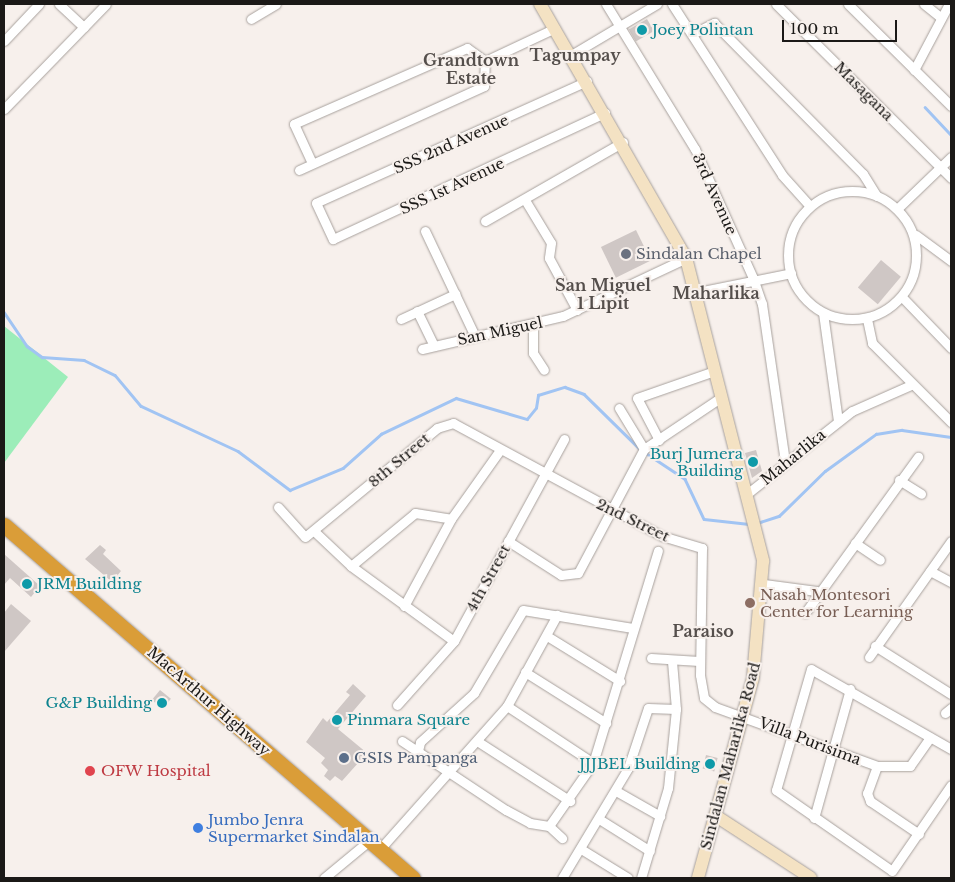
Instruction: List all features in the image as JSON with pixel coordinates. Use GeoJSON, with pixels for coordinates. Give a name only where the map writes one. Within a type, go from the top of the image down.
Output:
{"type":"FeatureCollection","features":[{"type":"Feature","properties":{"kind":"highway","name":"MacArthur Highway"},"geometry":{"type":"LineString","coordinates":[[4,525],[413,878]]}},
{"type":"Feature","properties":{"kind":"main road"},"geometry":{"type":"LineString","coordinates":[[540,4],[587,81]]}},
{"type":"Feature","properties":{"kind":"main road","name":"Sindalan Maharlika Road"},"geometry":{"type":"LineString","coordinates":[[587,81],[623,142],[686,258],[698,292],[720,398],[748,493],[758,539],[764,584],[758,648],[744,716],[698,878]]}},
{"type":"Feature","properties":{"kind":"main road"},"geometry":{"type":"LineString","coordinates":[[716,816],[812,878]]}},
{"type":"Feature","properties":{"kind":"street"},"geometry":{"type":"LineString","coordinates":[[4,40],[39,4]]}},
{"type":"Feature","properties":{"kind":"street"},"geometry":{"type":"LineString","coordinates":[[60,4],[84,27]]}},
{"type":"Feature","properties":{"kind":"street"},"geometry":{"type":"LineString","coordinates":[[4,109],[106,4]]}},
{"type":"Feature","properties":{"kind":"street"},"geometry":{"type":"LineString","coordinates":[[250,19],[276,4]]}},
{"type":"Feature","properties":{"kind":"street","name":"3rd Avenue"},"geometry":{"type":"LineString","coordinates":[[606,4],[695,149],[753,278],[762,304],[785,462]]}},
{"type":"Feature","properties":{"kind":"street"},"geometry":{"type":"LineString","coordinates":[[571,55],[657,4]]}},
{"type":"Feature","properties":{"kind":"street"},"geometry":{"type":"LineString","coordinates":[[672,4],[782,175],[808,205]]}},
{"type":"Feature","properties":{"kind":"street","name":"Masagana"},"geometry":{"type":"LineString","coordinates":[[776,4],[951,178]]}},
{"type":"Feature","properties":{"kind":"street"},"geometry":{"type":"LineString","coordinates":[[848,4],[951,106]]}},
{"type":"Feature","properties":{"kind":"street"},"geometry":{"type":"LineString","coordinates":[[924,4],[941,18]]}},
{"type":"Feature","properties":{"kind":"street"},"geometry":{"type":"LineString","coordinates":[[914,70],[949,4]]}},
{"type":"Feature","properties":{"kind":"street"},"geometry":{"type":"LineString","coordinates":[[692,34],[714,23],[863,174],[877,196],[897,209],[916,235],[951,261]]}},
{"type":"Feature","properties":{"kind":"street"},"geometry":{"type":"LineString","coordinates":[[485,61],[555,28]]}},
{"type":"Feature","properties":{"kind":"street"},"geometry":{"type":"LineString","coordinates":[[312,163],[294,124],[466,48],[485,61]]}},
{"type":"Feature","properties":{"kind":"street"},"geometry":{"type":"LineString","coordinates":[[299,170],[484,86],[485,61]]}},
{"type":"Feature","properties":{"kind":"street","name":"SSS 2nd Avenue"},"geometry":{"type":"LineString","coordinates":[[316,205],[587,81]]}},
{"type":"Feature","properties":{"kind":"street","name":"SSS 1st Avenue"},"geometry":{"type":"LineString","coordinates":[[316,205],[333,238],[338,240],[605,113]]}},
{"type":"Feature","properties":{"kind":"street"},"geometry":{"type":"LineString","coordinates":[[485,222],[623,142]]}},
{"type":"Feature","properties":{"kind":"street"},"geometry":{"type":"LineString","coordinates":[[897,209],[951,157]]}},
{"type":"Feature","properties":{"kind":"street"},"geometry":{"type":"LineString","coordinates":[[877,196],[839,193],[808,205],[790,240],[791,273],[796,286],[823,313],[867,319],[902,297],[918,253],[916,235]]}},
{"type":"Feature","properties":{"kind":"street"},"geometry":{"type":"LineString","coordinates":[[525,200],[551,243],[549,258],[576,310]]}},
{"type":"Feature","properties":{"kind":"street"},"geometry":{"type":"LineString","coordinates":[[425,231],[474,334]]}},
{"type":"Feature","properties":{"kind":"street","name":"San Miguel"},"geometry":{"type":"LineString","coordinates":[[422,350],[474,334],[533,325],[576,310],[686,258]]}},
{"type":"Feature","properties":{"kind":"street"},"geometry":{"type":"LineString","coordinates":[[698,292],[753,278],[791,273]]}},
{"type":"Feature","properties":{"kind":"street"},"geometry":{"type":"LineString","coordinates":[[401,319],[455,294]]}},
{"type":"Feature","properties":{"kind":"street"},"geometry":{"type":"LineString","coordinates":[[902,297],[951,348]]}},
{"type":"Feature","properties":{"kind":"street"},"geometry":{"type":"LineString","coordinates":[[417,311],[434,346]]}},
{"type":"Feature","properties":{"kind":"street","name":"Maharlika"},"geometry":{"type":"LineString","coordinates":[[823,313],[838,421]]}},
{"type":"Feature","properties":{"kind":"street"},"geometry":{"type":"LineString","coordinates":[[867,319],[872,343],[911,385],[951,422]]}},
{"type":"Feature","properties":{"kind":"street"},"geometry":{"type":"LineString","coordinates":[[533,325],[533,353],[544,370]]}},
{"type":"Feature","properties":{"kind":"street"},"geometry":{"type":"LineString","coordinates":[[659,440],[637,398],[714,372]]}},
{"type":"Feature","properties":{"kind":"street","name":"Maharlika"},"geometry":{"type":"LineString","coordinates":[[748,493],[838,421],[911,385]]}},
{"type":"Feature","properties":{"kind":"street"},"geometry":{"type":"LineString","coordinates":[[508,541],[570,577],[578,573],[610,508],[642,453],[720,398]]}},
{"type":"Feature","properties":{"kind":"street"},"geometry":{"type":"LineString","coordinates":[[618,408],[642,453]]}},
{"type":"Feature","properties":{"kind":"street","name":"8th Street"},"geometry":{"type":"LineString","coordinates":[[278,507],[305,537],[444,423],[471,432],[500,450]]}},
{"type":"Feature","properties":{"kind":"street","name":"4th Street"},"geometry":{"type":"LineString","coordinates":[[397,705],[454,641],[564,439]]}},
{"type":"Feature","properties":{"kind":"street"},"geometry":{"type":"LineString","coordinates":[[404,606],[451,519],[500,450]]}},
{"type":"Feature","properties":{"kind":"street","name":"2nd Street"},"geometry":{"type":"LineString","coordinates":[[500,450],[662,536],[702,548],[699,661],[704,698],[715,707],[744,716]]}},
{"type":"Feature","properties":{"kind":"street"},"geometry":{"type":"LineString","coordinates":[[805,613],[817,591],[855,543],[918,456]]}},
{"type":"Feature","properties":{"kind":"street"},"geometry":{"type":"LineString","coordinates":[[899,480],[921,494]]}},
{"type":"Feature","properties":{"kind":"street"},"geometry":{"type":"LineString","coordinates":[[351,566],[415,513],[451,519]]}},
{"type":"Feature","properties":{"kind":"street"},"geometry":{"type":"LineString","coordinates":[[314,530],[351,566],[454,641]]}},
{"type":"Feature","properties":{"kind":"street"},"geometry":{"type":"LineString","coordinates":[[869,657],[951,541]]}},
{"type":"Feature","properties":{"kind":"street"},"geometry":{"type":"LineString","coordinates":[[855,543],[880,560]]}},
{"type":"Feature","properties":{"kind":"street"},"geometry":{"type":"LineString","coordinates":[[549,826],[570,801],[593,763],[620,681],[633,628],[658,551]]}},
{"type":"Feature","properties":{"kind":"street"},"geometry":{"type":"LineString","coordinates":[[930,571],[951,582]]}},
{"type":"Feature","properties":{"kind":"street"},"geometry":{"type":"LineString","coordinates":[[764,584],[817,591]]}},
{"type":"Feature","properties":{"kind":"street"},"geometry":{"type":"LineString","coordinates":[[418,751],[420,742],[474,693],[520,612],[557,615],[633,628]]}},
{"type":"Feature","properties":{"kind":"street"},"geometry":{"type":"LineString","coordinates":[[324,878],[375,845],[450,770],[508,706],[557,615]]}},
{"type":"Feature","properties":{"kind":"street"},"geometry":{"type":"LineString","coordinates":[[547,636],[620,681]]}},
{"type":"Feature","properties":{"kind":"street"},"geometry":{"type":"LineString","coordinates":[[875,646],[951,694]]}},
{"type":"Feature","properties":{"kind":"street"},"geometry":{"type":"LineString","coordinates":[[651,658],[672,661],[699,661]]}},
{"type":"Feature","properties":{"kind":"street"},"geometry":{"type":"LineString","coordinates":[[641,878],[660,816],[676,709],[672,661]]}},
{"type":"Feature","properties":{"kind":"street"},"geometry":{"type":"LineString","coordinates":[[951,749],[850,689],[811,669],[791,732],[776,792],[892,871],[951,785]]}},
{"type":"Feature","properties":{"kind":"street"},"geometry":{"type":"LineString","coordinates":[[526,672],[606,723]]}},
{"type":"Feature","properties":{"kind":"street"},"geometry":{"type":"LineString","coordinates":[[814,818],[850,689]]}},
{"type":"Feature","properties":{"kind":"street"},"geometry":{"type":"LineString","coordinates":[[508,706],[593,763]]}},
{"type":"Feature","properties":{"kind":"street"},"geometry":{"type":"LineString","coordinates":[[562,878],[616,791],[648,708],[676,709]]}},
{"type":"Feature","properties":{"kind":"street","name":"Villa Purisima"},"geometry":{"type":"LineString","coordinates":[[744,716],[791,732],[833,752],[877,766],[910,766],[930,737]]}},
{"type":"Feature","properties":{"kind":"street"},"geometry":{"type":"LineString","coordinates":[[402,741],[450,770],[506,810],[530,823],[549,826],[562,838]]}},
{"type":"Feature","properties":{"kind":"street"},"geometry":{"type":"LineString","coordinates":[[476,741],[570,801]]}},
{"type":"Feature","properties":{"kind":"street"},"geometry":{"type":"LineString","coordinates":[[877,766],[867,793],[870,801],[919,834]]}},
{"type":"Feature","properties":{"kind":"street"},"geometry":{"type":"LineString","coordinates":[[616,791],[660,816]]}},
{"type":"Feature","properties":{"kind":"street"},"geometry":{"type":"LineString","coordinates":[[599,819],[650,851]]}},
{"type":"Feature","properties":{"kind":"street"},"geometry":{"type":"LineString","coordinates":[[581,849],[628,878]]}},
{"type":"Feature","properties":{"kind":"green space"},"geometry":{"type":"Polygon","coordinates":[[[4,326],[68,377],[4,463],[4,326]]]}},
{"type":"Feature","properties":{"kind":"building","name":"Joey Polintan"},"geometry":{"type":"Polygon","coordinates":[[[647,19],[654,31],[636,42],[629,30],[647,19]]]}},
{"type":"Feature","properties":{"kind":"building","name":"Sindalan Chapel"},"geometry":{"type":"Polygon","coordinates":[[[636,230],[651,261],[616,278],[601,247],[636,230]]]}},
{"type":"Feature","properties":{"kind":"building"},"geometry":{"type":"Polygon","coordinates":[[[881,260],[901,277],[878,304],[858,288],[881,260]]]}},
{"type":"Feature","properties":{"kind":"building","name":"Burj Jumera Building"},"geometry":{"type":"Polygon","coordinates":[[[756,450],[762,471],[752,478],[745,453],[756,450]]]}},
{"type":"Feature","properties":{"kind":"building"},"geometry":{"type":"Polygon","coordinates":[[[100,545],[106,550],[103,554],[121,571],[112,582],[85,559],[100,545]]]}},
{"type":"Feature","properties":{"kind":"building"},"geometry":{"type":"Polygon","coordinates":[[[4,554],[40,586],[31,597],[10,578],[4,585],[4,554]]]}},
{"type":"Feature","properties":{"kind":"building"},"geometry":{"type":"Polygon","coordinates":[[[11,604],[31,621],[4,652],[4,613],[11,604]]]}},
{"type":"Feature","properties":{"kind":"building"},"geometry":{"type":"Polygon","coordinates":[[[353,684],[366,696],[338,729],[367,753],[342,781],[335,776],[330,781],[324,776],[328,770],[321,763],[325,758],[306,742],[323,718],[327,722],[350,695],[346,692],[353,684]]]}},
{"type":"Feature","properties":{"kind":"building","name":"G&P Building"},"geometry":{"type":"Polygon","coordinates":[[[160,690],[171,699],[163,709],[152,700],[160,690]]]}},
{"type":"Feature","properties":{"kind":"building","name":"JJJBEL Building"},"geometry":{"type":"Polygon","coordinates":[[[706,755],[718,758],[714,771],[703,769],[706,755]]]}},
{"type":"Feature","properties":{"kind":"waterway"},"geometry":{"type":"LineString","coordinates":[[925,107],[951,135]]}},
{"type":"Feature","properties":{"kind":"waterway"},"geometry":{"type":"LineString","coordinates":[[4,312],[27,346],[42,357],[84,360],[115,375],[141,406],[238,451],[290,490],[343,468],[381,434],[456,398],[527,419],[536,408],[538,395],[565,387],[584,394],[641,450]]}},
{"type":"Feature","properties":{"kind":"waterway"},"geometry":{"type":"LineString","coordinates":[[757,523],[779,516],[825,471],[876,434],[902,430],[951,437]]}},
{"type":"Feature","properties":{"kind":"waterway"},"geometry":{"type":"LineString","coordinates":[[646,453],[685,479],[704,519],[749,524]]}},
{"type":"Feature","properties":{"kind":"place","name":"Joey Polintan"},"geometry":{"type":"Point","coordinates":[642,30]}},
{"type":"Feature","properties":{"kind":"place","name":"Sindalan Chapel"},"geometry":{"type":"Point","coordinates":[626,254]}},
{"type":"Feature","properties":{"kind":"place","name":"Burj Jumera Building"},"geometry":{"type":"Point","coordinates":[753,462]}},
{"type":"Feature","properties":{"kind":"place","name":"JRM Building"},"geometry":{"type":"Point","coordinates":[27,584]}},
{"type":"Feature","properties":{"kind":"place","name":"Nasah Montesori Center for Learning"},"geometry":{"type":"Point","coordinates":[750,603]}},
{"type":"Feature","properties":{"kind":"place","name":"G&P Building"},"geometry":{"type":"Point","coordinates":[162,703]}},
{"type":"Feature","properties":{"kind":"place","name":"Pinmara Square"},"geometry":{"type":"Point","coordinates":[337,720]}},
{"type":"Feature","properties":{"kind":"place","name":"GSIS Pampanga"},"geometry":{"type":"Point","coordinates":[344,758]}},
{"type":"Feature","properties":{"kind":"place","name":"JJJBEL Building"},"geometry":{"type":"Point","coordinates":[710,764]}},
{"type":"Feature","properties":{"kind":"place","name":"OFW Hospital"},"geometry":{"type":"Point","coordinates":[90,771]}},
{"type":"Feature","properties":{"kind":"place","name":"Jumbo Jenra Supermarket Sindalan"},"geometry":{"type":"Point","coordinates":[198,828]}},
{"type":"Feature","properties":{"kind":"district","name":"Tagumpay"},"geometry":{"type":"Point","coordinates":[575,55]}},
{"type":"Feature","properties":{"kind":"district","name":"Grandtown Estate"},"geometry":{"type":"Point","coordinates":[471,69]}},
{"type":"Feature","properties":{"kind":"district","name":"Maharlika"},"geometry":{"type":"Point","coordinates":[716,293]}},
{"type":"Feature","properties":{"kind":"district","name":"San Miguel 1 Lipit"},"geometry":{"type":"Point","coordinates":[603,294]}},
{"type":"Feature","properties":{"kind":"district","name":"Paraiso"},"geometry":{"type":"Point","coordinates":[703,631]}}]}
